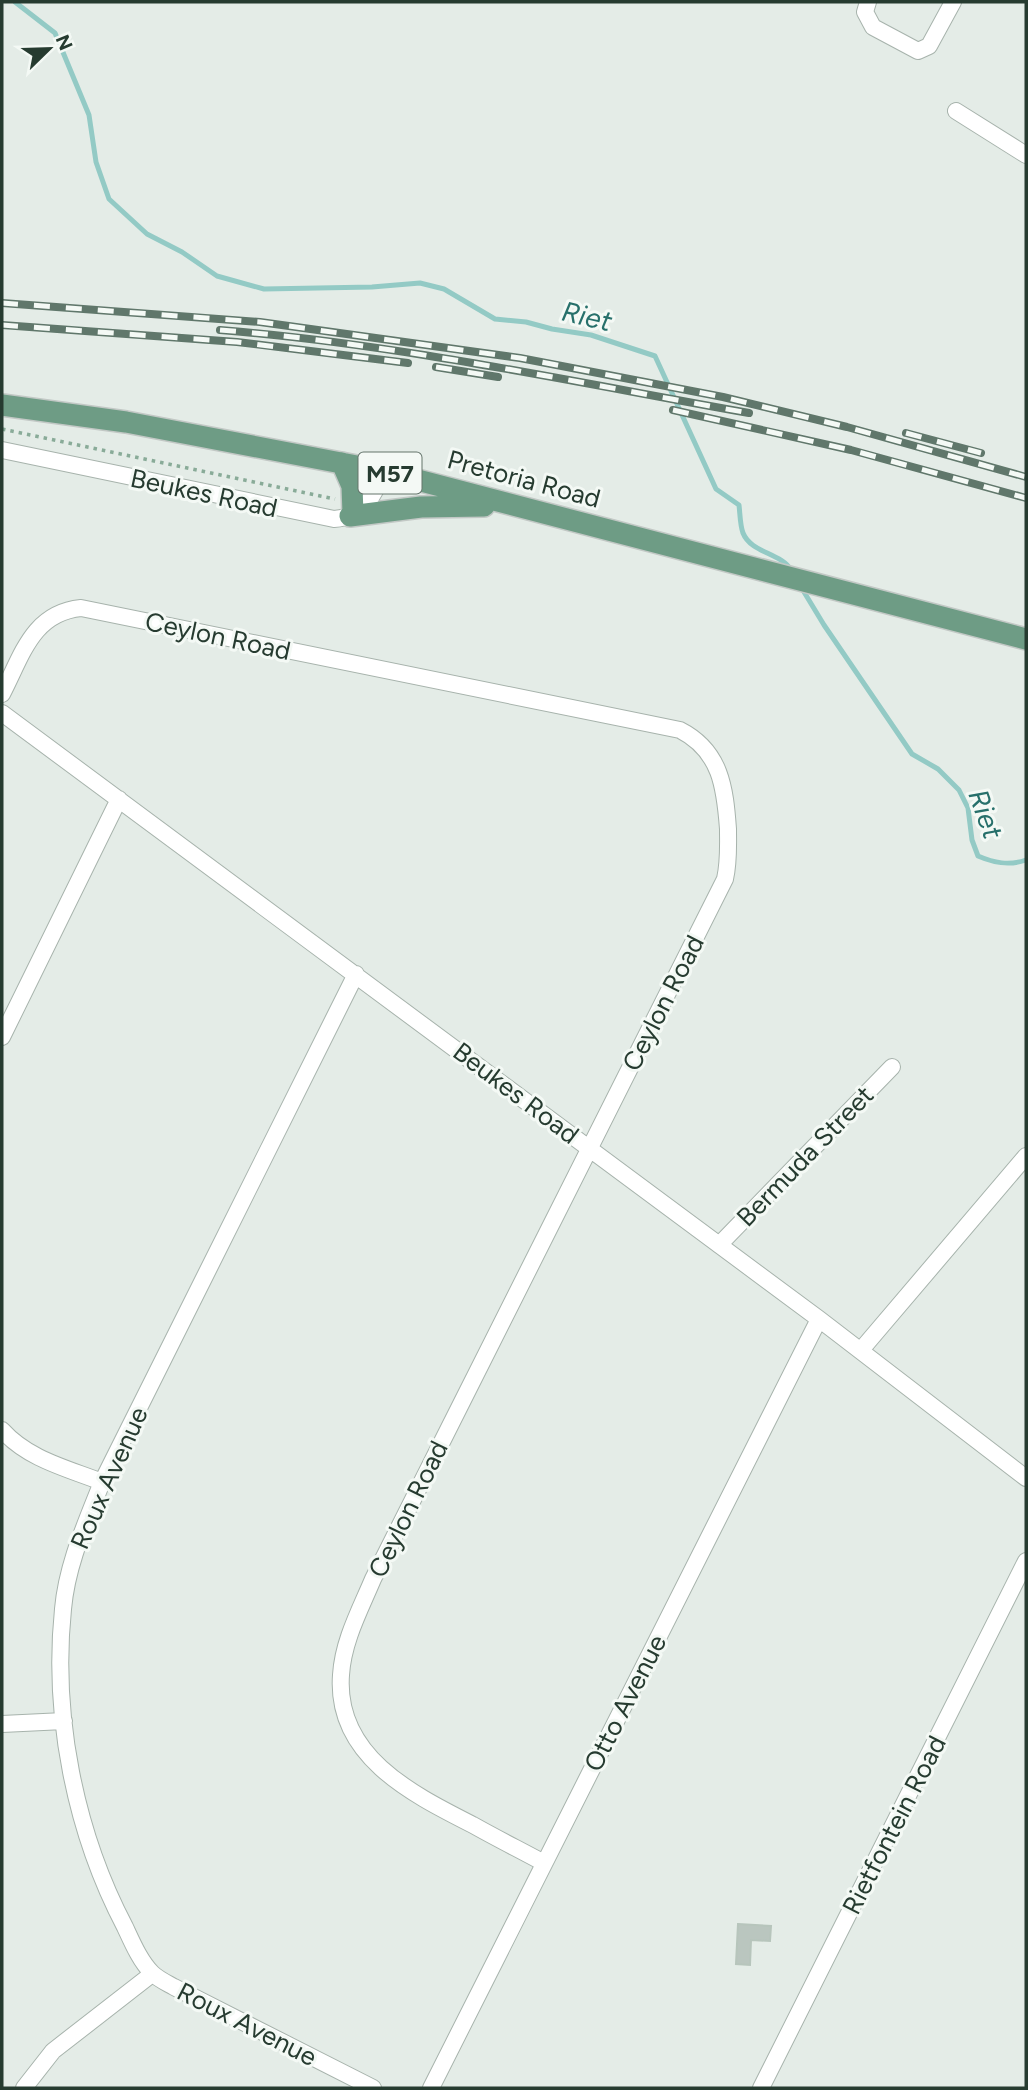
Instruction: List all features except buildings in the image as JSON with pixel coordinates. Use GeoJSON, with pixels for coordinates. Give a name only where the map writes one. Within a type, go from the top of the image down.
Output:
{"type":"FeatureCollection","features":[{"type":"Feature","properties":{"kind":"main road","name":"Pretoria Road"},"geometry":{"type":"LineString","coordinates":[[2,405],[126,422],[383,471],[1026,639]]}},
{"type":"Feature","properties":{"kind":"main road"},"geometry":{"type":"LineString","coordinates":[[342,463],[352,486],[352,511],[440,505],[507,505]]}},
{"type":"Feature","properties":{"kind":"street"},"geometry":{"type":"LineString","coordinates":[[868,2],[865,12],[873,27],[918,51],[929,46],[953,2]]}},
{"type":"Feature","properties":{"kind":"street"},"geometry":{"type":"LineString","coordinates":[[956,111],[1026,155]]}},
{"type":"Feature","properties":{"kind":"street","name":"Beukes Road"},"geometry":{"type":"LineString","coordinates":[[2,450],[307,515],[334,519],[352,511]]}},
{"type":"Feature","properties":{"kind":"street"},"geometry":{"type":"LineString","coordinates":[[352,511],[371,500],[383,471]]}},
{"type":"Feature","properties":{"kind":"street","name":"Ceylon Road"},"geometry":{"type":"LineString","coordinates":[[2,694],[31,638],[41,626],[52,615],[81,608],[680,730],[706,749],[716,766],[726,801],[728,866],[718,892],[373,1579],[344,1652],[341,1672],[343,1708],[358,1741],[381,1769],[400,1786],[422,1800],[544,1863]]}},
{"type":"Feature","properties":{"kind":"street","name":"Beukes Road"},"geometry":{"type":"LineString","coordinates":[[2,713],[590,1147],[861,1350],[1026,1478]]}},
{"type":"Feature","properties":{"kind":"street"},"geometry":{"type":"LineString","coordinates":[[2,1037],[120,799]]}},
{"type":"Feature","properties":{"kind":"street","name":"Roux Avenue"},"geometry":{"type":"LineString","coordinates":[[356,974],[102,1482],[72,1562],[66,1586],[61,1636],[64,1721],[83,1821],[94,1861],[109,1896],[152,1974],[373,2088]]}},
{"type":"Feature","properties":{"kind":"street","name":"Bermuda Street"},"geometry":{"type":"LineString","coordinates":[[719,1245],[892,1067]]}},
{"type":"Feature","properties":{"kind":"street"},"geometry":{"type":"LineString","coordinates":[[861,1350],[1026,1156]]}},
{"type":"Feature","properties":{"kind":"street","name":"Otto Avenue"},"geometry":{"type":"LineString","coordinates":[[431,2088],[820,1319]]}},
{"type":"Feature","properties":{"kind":"street"},"geometry":{"type":"LineString","coordinates":[[2,1430],[17,1445],[35,1456],[102,1482]]}},
{"type":"Feature","properties":{"kind":"street","name":"Rietfontein Road"},"geometry":{"type":"LineString","coordinates":[[761,2088],[1026,1561]]}},
{"type":"Feature","properties":{"kind":"street"},"geometry":{"type":"LineString","coordinates":[[2,1724],[64,1721]]}},
{"type":"Feature","properties":{"kind":"street"},"geometry":{"type":"LineString","coordinates":[[24,2088],[53,2052],[152,1974]]}},
{"type":"Feature","properties":{"kind":"path"},"geometry":{"type":"LineString","coordinates":[[2,429],[352,511]]}},
{"type":"Feature","properties":{"kind":"waterway","name":"Riet"},"geometry":{"type":"LineString","coordinates":[[15,2],[55,33],[89,115],[96,162],[109,199],[147,234],[182,252],[217,276],[264,289],[372,287],[420,283],[444,289],[495,319],[526,322],[591,335],[655,356],[716,489],[739,505],[742,530],[747,540],[786,564],[791,570]]}},
{"type":"Feature","properties":{"kind":"waterway","name":"Riet"},"geometry":{"type":"LineString","coordinates":[[801,587],[912,754],[938,769],[959,790],[968,808],[972,840],[978,856],[1002,863],[1026,860]]}},
{"type":"Feature","properties":{"kind":"railway"},"geometry":{"type":"LineString","coordinates":[[2,303],[260,322],[520,358],[723,397],[847,427],[1026,477]]}},
{"type":"Feature","properties":{"kind":"railway"},"geometry":{"type":"LineString","coordinates":[[2,325],[237,342],[408,363]]}},
{"type":"Feature","properties":{"kind":"railway"},"geometry":{"type":"LineString","coordinates":[[220,330],[419,354],[749,413]]}},
{"type":"Feature","properties":{"kind":"railway"},"geometry":{"type":"LineString","coordinates":[[436,367],[498,377]]}},
{"type":"Feature","properties":{"kind":"railway"},"geometry":{"type":"LineString","coordinates":[[673,410],[851,450],[1026,498]]}},
{"type":"Feature","properties":{"kind":"railway"},"geometry":{"type":"LineString","coordinates":[[906,433],[981,453]]}}]}
